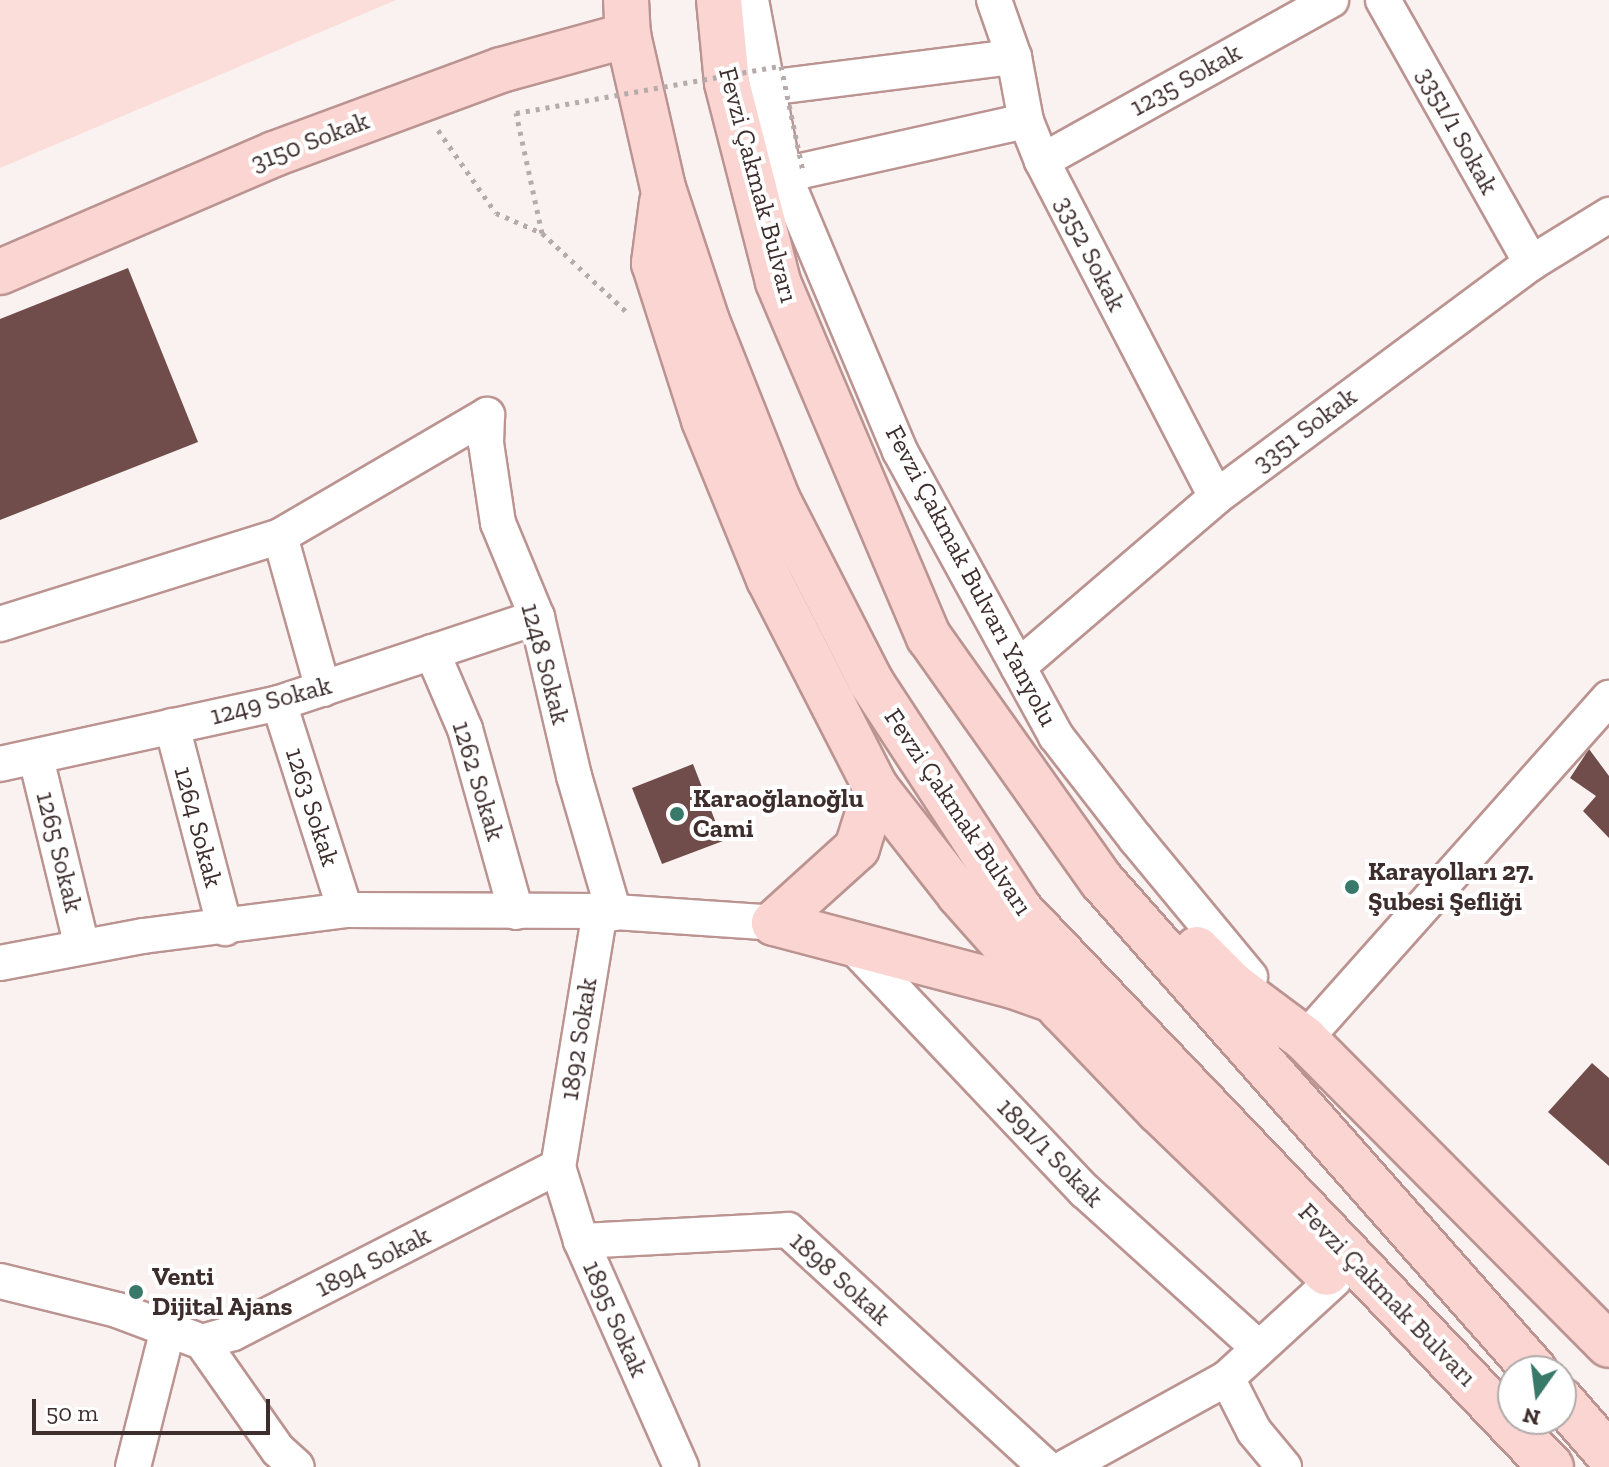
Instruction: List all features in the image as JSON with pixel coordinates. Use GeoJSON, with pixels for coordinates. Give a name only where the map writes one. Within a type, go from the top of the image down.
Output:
{"type":"FeatureCollection","features":[{"type":"Feature","properties":{"kind":"main road","name":"Fevzi Çakmak Bulvarı"},"geometry":{"type":"LineString","coordinates":[[719,0],[727,83],[778,282],[929,637],[1102,881],[1521,1355]]}},
{"type":"Feature","properties":{"kind":"main road","name":"Fevzi Çakmak Bulvarı"},"geometry":{"type":"LineString","coordinates":[[612,19],[707,321],[778,500],[871,682],[1021,911],[1551,1467]]}},
{"type":"Feature","properties":{"kind":"main road"},"geometry":{"type":"LineString","coordinates":[[612,19],[654,263],[704,420],[769,579],[876,788],[959,894],[1054,1000],[1159,1111],[1334,1280],[1510,1467]]}},
{"type":"Feature","properties":{"kind":"main road","name":"3150 Sokak"},"geometry":{"type":"LineString","coordinates":[[0,272],[274,154],[501,70],[612,19]]}},
{"type":"Feature","properties":{"kind":"main road"},"geometry":{"type":"LineString","coordinates":[[654,263],[663,188]]}},
{"type":"Feature","properties":{"kind":"main road"},"geometry":{"type":"LineString","coordinates":[[1016,760],[1081,818],[1163,916],[1234,986],[1305,1039],[1609,1345]]}},
{"type":"Feature","properties":{"kind":"main road"},"geometry":{"type":"LineString","coordinates":[[774,923],[857,848],[876,788]]}},
{"type":"Feature","properties":{"kind":"main road"},"geometry":{"type":"LineString","coordinates":[[774,923],[1013,986],[1054,1000]]}},
{"type":"Feature","properties":{"kind":"main road"},"geometry":{"type":"LineString","coordinates":[[1577,1418],[1609,1455]]}},
{"type":"Feature","properties":{"kind":"street","name":"Fevzi Çakmak Bulvarı Yanyolu"},"geometry":{"type":"LineString","coordinates":[[751,0],[767,88],[793,173],[900,451],[1056,736],[1136,839],[1305,1039]]}},
{"type":"Feature","properties":{"kind":"street","name":"3352 Sokak"},"geometry":{"type":"LineString","coordinates":[[994,0],[1014,57],[1026,121],[1042,161],[1216,497]]}},
{"type":"Feature","properties":{"kind":"street","name":"1235 Sokak"},"geometry":{"type":"LineString","coordinates":[[1042,161],[1331,0]]}},
{"type":"Feature","properties":{"kind":"street","name":"3351/1 Sokak"},"geometry":{"type":"LineString","coordinates":[[1383,0],[1531,263]]}},
{"type":"Feature","properties":{"kind":"street"},"geometry":{"type":"LineString","coordinates":[[767,88],[1014,57]]}},
{"type":"Feature","properties":{"kind":"street"},"geometry":{"type":"LineString","coordinates":[[793,173],[1026,121]]}},
{"type":"Feature","properties":{"kind":"street","name":"3351 Sokak"},"geometry":{"type":"LineString","coordinates":[[1018,667],[1216,497],[1531,263],[1609,215]]}},
{"type":"Feature","properties":{"kind":"street","name":"1248 Sokak"},"geometry":{"type":"LineString","coordinates":[[280,536],[487,415],[486,443],[498,523],[537,617],[607,912]]}},
{"type":"Feature","properties":{"kind":"street"},"geometry":{"type":"LineString","coordinates":[[0,624],[280,536],[323,689]]}},
{"type":"Feature","properties":{"kind":"street","name":"1249 Sokak"},"geometry":{"type":"LineString","coordinates":[[0,764],[279,703],[537,617]]}},
{"type":"Feature","properties":{"kind":"street","name":"1262 Sokak"},"geometry":{"type":"LineString","coordinates":[[432,652],[465,729],[516,912]]}},
{"type":"Feature","properties":{"kind":"street"},"geometry":{"type":"LineString","coordinates":[[1305,1039],[1609,698]]}},
{"type":"Feature","properties":{"kind":"street","name":"1263 Sokak"},"geometry":{"type":"LineString","coordinates":[[279,703],[345,910]]}},
{"type":"Feature","properties":{"kind":"street","name":"1264 Sokak"},"geometry":{"type":"LineString","coordinates":[[172,726],[225,928]]}},
{"type":"Feature","properties":{"kind":"street","name":"1265 Sokak"},"geometry":{"type":"LineString","coordinates":[[36,758],[82,946]]}},
{"type":"Feature","properties":{"kind":"street"},"geometry":{"type":"LineString","coordinates":[[0,963],[82,946],[345,910],[607,912],[774,923]]}},
{"type":"Feature","properties":{"kind":"street","name":"1892 Sokak"},"geometry":{"type":"LineString","coordinates":[[558,1167],[607,912]]}},
{"type":"Feature","properties":{"kind":"street","name":"1891/1 Sokak"},"geometry":{"type":"LineString","coordinates":[[852,945],[1085,1191],[1259,1348]]}},
{"type":"Feature","properties":{"kind":"street","name":"1895 Sokak"},"geometry":{"type":"LineString","coordinates":[[558,1167],[581,1241],[681,1467]]}},
{"type":"Feature","properties":{"kind":"street","name":"1894 Sokak"},"geometry":{"type":"LineString","coordinates":[[202,1342],[233,1333],[558,1167]]}},
{"type":"Feature","properties":{"kind":"street","name":"1898 Sokak"},"geometry":{"type":"LineString","coordinates":[[581,1241],[788,1230],[1046,1467]]}},
{"type":"Feature","properties":{"kind":"street"},"geometry":{"type":"LineString","coordinates":[[1066,1467],[1227,1378],[1334,1280]]}},
{"type":"Feature","properties":{"kind":"street"},"geometry":{"type":"LineString","coordinates":[[0,1281],[117,1310],[202,1342],[278,1450],[297,1467]]}},
{"type":"Feature","properties":{"kind":"street"},"geometry":{"type":"LineString","coordinates":[[133,1467],[168,1329]]}},
{"type":"Feature","properties":{"kind":"street"},"geometry":{"type":"LineString","coordinates":[[1227,1378],[1254,1431],[1284,1467]]}},
{"type":"Feature","properties":{"kind":"path"},"geometry":{"type":"LineString","coordinates":[[542,233],[516,113],[781,66],[793,173]]}},
{"type":"Feature","properties":{"kind":"path"},"geometry":{"type":"LineString","coordinates":[[418,101],[496,213],[542,233],[632,317]]}},
{"type":"Feature","properties":{"kind":"shaded area"},"geometry":{"type":"Polygon","coordinates":[[[0,0],[396,0],[0,168],[0,0]]]}},
{"type":"Feature","properties":{"kind":"building"},"geometry":{"type":"Polygon","coordinates":[[[128,268],[198,442],[0,520],[0,319],[128,268]]]}},
{"type":"Feature","properties":{"kind":"building"},"geometry":{"type":"Polygon","coordinates":[[[1589,749],[1609,776],[1609,838],[1583,811],[1596,796],[1570,778],[1589,749]]]}},
{"type":"Feature","properties":{"kind":"building","name":"Karaoğlanoğlu Cami"},"geometry":{"type":"Polygon","coordinates":[[[693,764],[723,841],[662,864],[632,788],[693,764]]]}},
{"type":"Feature","properties":{"kind":"building"},"geometry":{"type":"Polygon","coordinates":[[[1592,1063],[1609,1078],[1609,1166],[1548,1112],[1592,1063]]]}},
{"type":"Feature","properties":{"kind":"place","name":"Karaoğlanoğlu Cami"},"geometry":{"type":"Point","coordinates":[677,814]}},
{"type":"Feature","properties":{"kind":"place","name":"Karayolları 27. Şubesi Şefliği"},"geometry":{"type":"Point","coordinates":[1352,887]}},
{"type":"Feature","properties":{"kind":"place","name":"Venti Dijital Ajans"},"geometry":{"type":"Point","coordinates":[136,1292]}}]}
